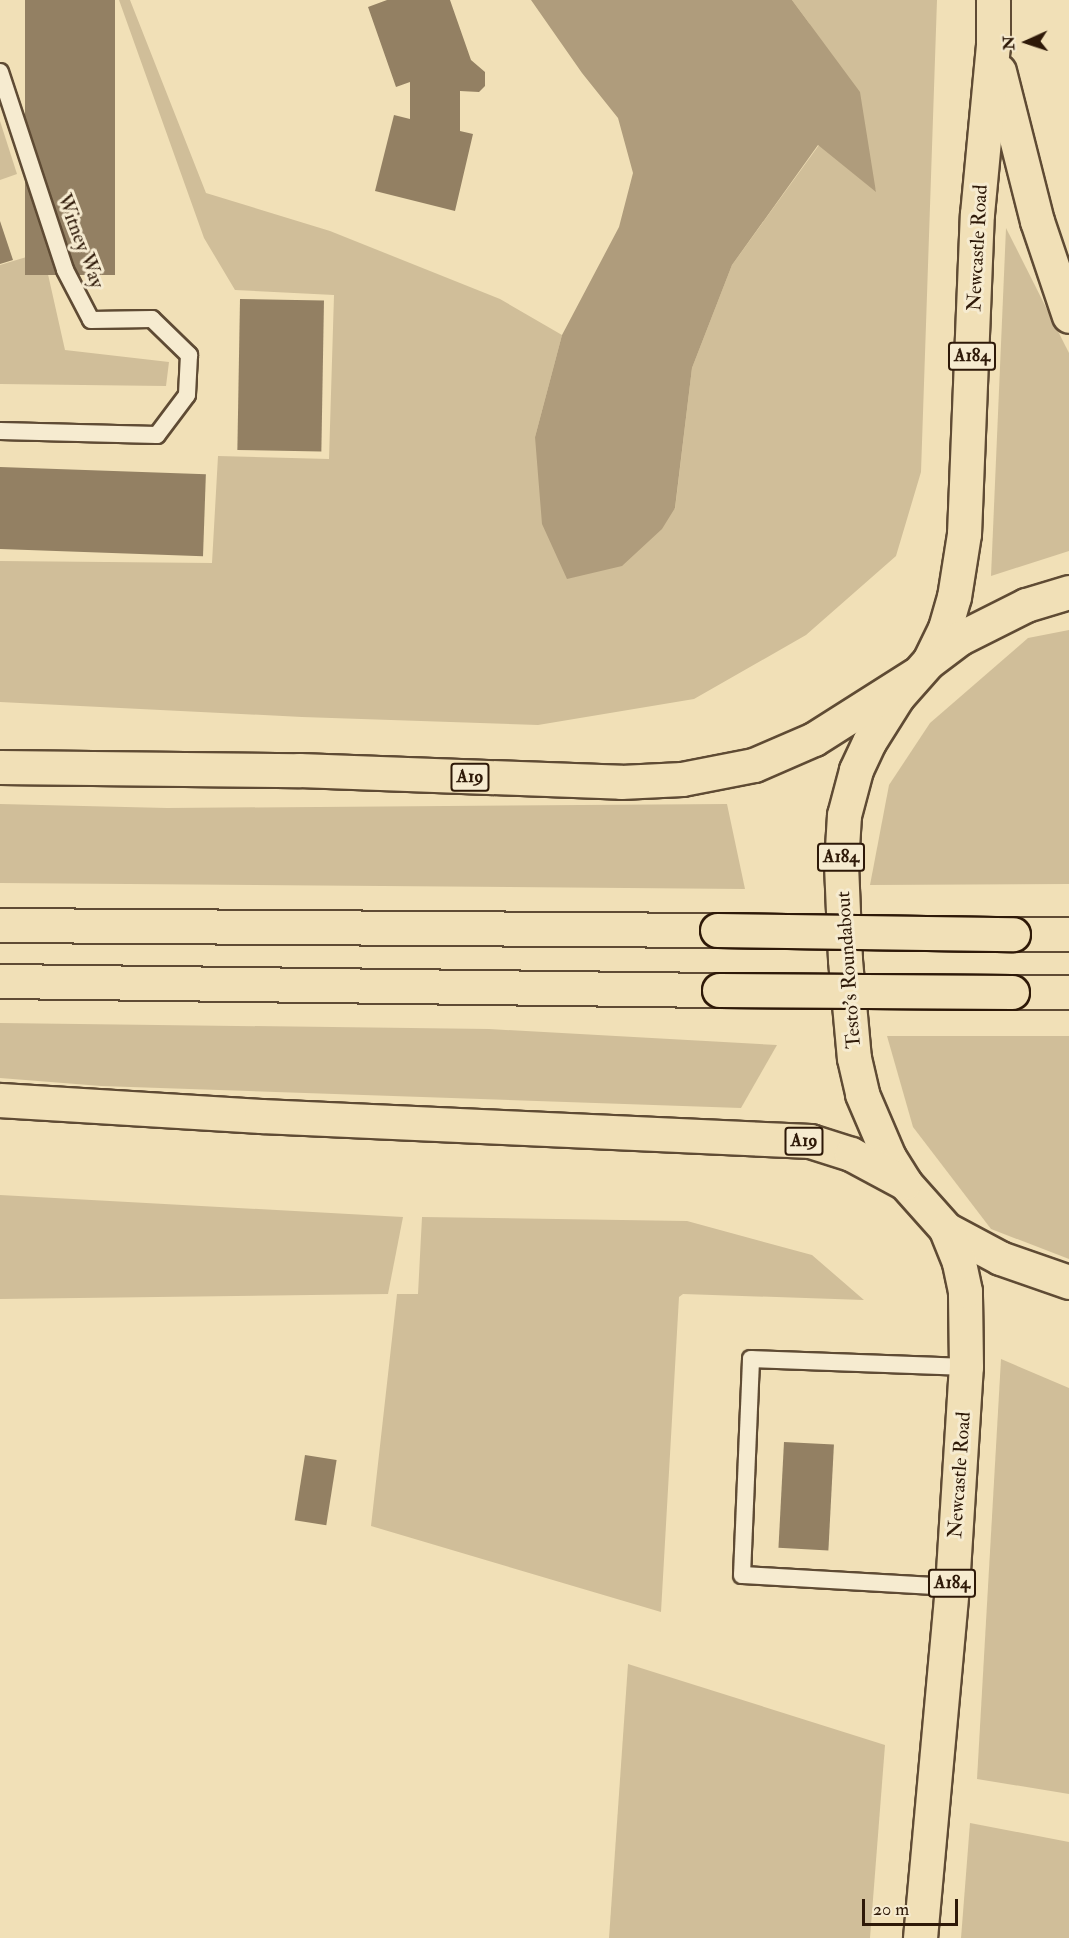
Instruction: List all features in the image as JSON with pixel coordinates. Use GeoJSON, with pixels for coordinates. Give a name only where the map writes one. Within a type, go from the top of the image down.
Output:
{"type":"FeatureCollection","features":[{"type":"Feature","properties":{"kind":"main road","name":"Newcastle Road"},"geometry":{"type":"LineString","coordinates":[[922,668],[945,628],[954,597],[964,534],[977,214],[993,46],[993,0]]}},
{"type":"Feature","properties":{"kind":"main road","name":"Newcastle Road"},"geometry":{"type":"LineString","coordinates":[[993,46],[1036,221],[1069,316]]}},
{"type":"Feature","properties":{"kind":"main road","name":"Testo's Roundabout"},"geometry":{"type":"LineString","coordinates":[[1069,592],[1026,605],[993,620],[922,668],[882,718],[856,770],[848,795],[841,841],[845,960],[854,1058],[862,1094],[875,1130],[905,1183],[946,1229],[1000,1258],[1069,1282]]}},
{"type":"Feature","properties":{"kind":"main road","name":"A19"},"geometry":{"type":"LineString","coordinates":[[0,767],[299,770],[621,782],[682,779],[754,765],[814,739],[922,668]]}},
{"type":"Feature","properties":{"kind":"main road"},"geometry":{"type":"LineString","coordinates":[[0,925],[1069,934]]}},
{"type":"Feature","properties":{"kind":"main road"},"geometry":{"type":"LineString","coordinates":[[0,981],[1069,992]]}},
{"type":"Feature","properties":{"kind":"main road","name":"A19"},"geometry":{"type":"LineString","coordinates":[[0,1100],[261,1116],[810,1141],[851,1154],[905,1183]]}},
{"type":"Feature","properties":{"kind":"main road","name":"Newcastle Road"},"geometry":{"type":"LineString","coordinates":[[920,1938],[952,1587],[966,1367],[965,1291],[959,1262],[946,1229]]}},
{"type":"Feature","properties":{"kind":"lane","name":"Witney Way"},"geometry":{"type":"LineString","coordinates":[[0,72],[65,270],[91,320],[152,319],[189,355],[187,395],[158,435],[0,431]]}},
{"type":"Feature","properties":{"kind":"lane"},"geometry":{"type":"LineString","coordinates":[[952,1587],[742,1575],[752,1359],[966,1367]]}},
{"type":"Feature","properties":{"kind":"shaded area"},"geometry":{"type":"Polygon","coordinates":[[[119,0],[130,0],[206,193],[330,231],[500,299],[562,335],[535,437],[675,509],[692,368],[732,265],[819,145],[876,191],[809,23],[792,0],[937,0],[921,472],[896,556],[806,635],[694,699],[538,725],[302,717],[0,702],[0,561],[212,563],[218,456],[329,459],[334,295],[235,290],[204,238],[119,0]]]}},
{"type":"Feature","properties":{"kind":"shaded area"},"geometry":{"type":"Polygon","coordinates":[[[531,0],[792,0],[860,92],[876,192],[818,145],[732,265],[692,368],[675,508],[662,529],[622,566],[567,579],[542,524],[535,437],[562,335],[619,227],[633,173],[618,118],[582,73],[531,0]]]}},
{"type":"Feature","properties":{"kind":"shaded area"},"geometry":{"type":"Polygon","coordinates":[[[0,121],[17,174],[0,180],[0,121]]]}},
{"type":"Feature","properties":{"kind":"shaded area"},"geometry":{"type":"Polygon","coordinates":[[[1006,228],[1069,353],[1069,551],[991,576],[1006,228]]]}},
{"type":"Feature","properties":{"kind":"shaded area"},"geometry":{"type":"Polygon","coordinates":[[[43,252],[65,350],[169,362],[166,386],[0,384],[0,265],[43,252]]]}},
{"type":"Feature","properties":{"kind":"shaded area"},"geometry":{"type":"Polygon","coordinates":[[[1069,630],[1069,884],[870,885],[889,785],[930,723],[1028,638],[1069,630]]]}},
{"type":"Feature","properties":{"kind":"shaded area"},"geometry":{"type":"Polygon","coordinates":[[[0,804],[167,808],[727,804],[745,889],[0,883],[0,804]]]}},
{"type":"Feature","properties":{"kind":"shaded area"},"geometry":{"type":"Polygon","coordinates":[[[0,1023],[489,1029],[777,1045],[741,1108],[101,1086],[0,1078],[0,1023]]]}},
{"type":"Feature","properties":{"kind":"shaded area"},"geometry":{"type":"Polygon","coordinates":[[[887,1036],[1069,1036],[1069,1259],[991,1229],[913,1127],[887,1036]]]}},
{"type":"Feature","properties":{"kind":"shaded area"},"geometry":{"type":"Polygon","coordinates":[[[0,1195],[403,1217],[388,1294],[0,1299],[0,1195]]]}},
{"type":"Feature","properties":{"kind":"shaded area"},"geometry":{"type":"Polygon","coordinates":[[[422,1217],[687,1221],[812,1255],[864,1300],[683,1294],[679,1297],[661,1612],[371,1526],[397,1294],[418,1294],[422,1217]]]}},
{"type":"Feature","properties":{"kind":"shaded area"},"geometry":{"type":"Polygon","coordinates":[[[1001,1359],[1069,1388],[1069,1794],[977,1779],[1001,1359]]]}},
{"type":"Feature","properties":{"kind":"shaded area"},"geometry":{"type":"Polygon","coordinates":[[[628,1664],[885,1745],[870,1938],[609,1938],[628,1664]]]}},
{"type":"Feature","properties":{"kind":"shaded area"},"geometry":{"type":"Polygon","coordinates":[[[970,1823],[1069,1842],[1069,1938],[961,1938],[970,1823]]]}},
{"type":"Feature","properties":{"kind":"building"},"geometry":{"type":"Polygon","coordinates":[[[25,0],[115,0],[115,275],[25,275],[25,0]]]}},
{"type":"Feature","properties":{"kind":"building"},"geometry":{"type":"Polygon","coordinates":[[[387,0],[450,0],[471,60],[485,72],[485,86],[479,92],[460,91],[460,131],[473,134],[455,211],[375,191],[394,115],[410,119],[410,82],[396,87],[368,7],[387,0]]]}},
{"type":"Feature","properties":{"kind":"building"},"geometry":{"type":"Polygon","coordinates":[[[0,221],[13,260],[0,264],[0,221]]]}},
{"type":"Feature","properties":{"kind":"building"},"geometry":{"type":"Polygon","coordinates":[[[240,299],[324,300],[321,451],[237,450],[240,299]]]}},
{"type":"Feature","properties":{"kind":"building"},"geometry":{"type":"Polygon","coordinates":[[[0,467],[206,474],[203,556],[0,549],[0,467]]]}},
{"type":"Feature","properties":{"kind":"building"},"geometry":{"type":"Polygon","coordinates":[[[784,1442],[834,1445],[828,1550],[778,1548],[784,1442]]]}},
{"type":"Feature","properties":{"kind":"building"},"geometry":{"type":"Polygon","coordinates":[[[305,1455],[337,1460],[326,1525],[295,1520],[305,1455]]]}}]}
